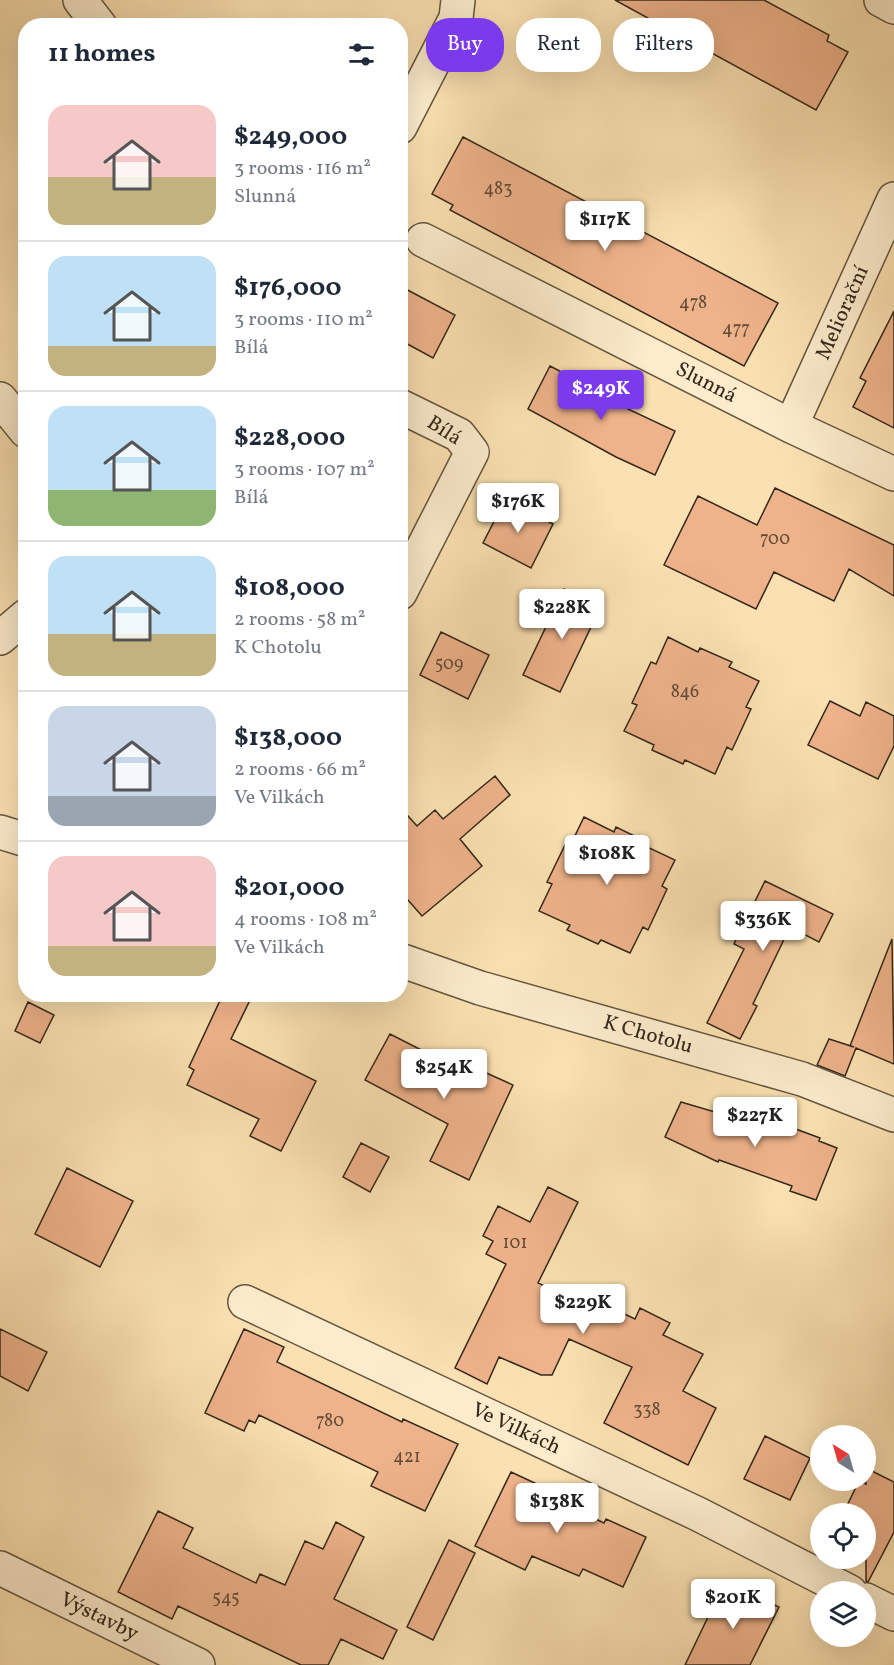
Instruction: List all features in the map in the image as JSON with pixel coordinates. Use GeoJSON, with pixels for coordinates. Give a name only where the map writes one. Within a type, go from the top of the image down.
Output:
{"type":"FeatureCollection","features":[{"type":"Feature","properties":{"kind":"street"},"geometry":{"type":"LineString","coordinates":[[80,0],[94,18]]}},
{"type":"Feature","properties":{"kind":"street"},"geometry":{"type":"LineString","coordinates":[[408,111],[456,18],[458,0]]}},
{"type":"Feature","properties":{"kind":"street"},"geometry":{"type":"LineString","coordinates":[[881,0],[894,7]]}},
{"type":"Feature","properties":{"kind":"street","name":"Meliorační"},"geometry":{"type":"LineString","coordinates":[[791,426],[894,199]]}},
{"type":"Feature","properties":{"kind":"street","name":"Slunná"},"geometry":{"type":"LineString","coordinates":[[423,240],[791,426],[894,474]]}},
{"type":"Feature","properties":{"kind":"street"},"geometry":{"type":"LineString","coordinates":[[0,399],[18,421]]}},
{"type":"Feature","properties":{"kind":"street","name":"Bílá"},"geometry":{"type":"LineString","coordinates":[[408,410],[459,435],[472,452],[408,577]]}},
{"type":"Feature","properties":{"kind":"street"},"geometry":{"type":"LineString","coordinates":[[0,638],[18,623]]}},
{"type":"Feature","properties":{"kind":"street"},"geometry":{"type":"LineString","coordinates":[[0,832],[18,838]]}},
{"type":"Feature","properties":{"kind":"street","name":"K Chotolu"},"geometry":{"type":"LineString","coordinates":[[408,963],[480,988],[802,1079],[894,1115]]}},
{"type":"Feature","properties":{"kind":"street","name":"Ve Vilkách"},"geometry":{"type":"LineString","coordinates":[[244,1302],[698,1514],[829,1581]]}},
{"type":"Feature","properties":{"kind":"street","name":"Výstavby"},"geometry":{"type":"LineString","coordinates":[[0,1568],[198,1665]]}},
{"type":"Feature","properties":{"kind":"street"},"geometry":{"type":"LineString","coordinates":[[876,1605],[894,1614]]}},
{"type":"Feature","properties":{"kind":"building"},"geometry":{"type":"Polygon","coordinates":[[[615,0],[764,0],[829,35],[827,41],[848,52],[816,110],[714,54],[714,18],[648,18],[615,0]]]}},
{"type":"Feature","properties":{"kind":"building"},"geometry":{"type":"Polygon","coordinates":[[[463,137],[778,303],[744,366],[450,210],[453,205],[432,194],[463,137]]]}},
{"type":"Feature","properties":{"kind":"building"},"geometry":{"type":"Polygon","coordinates":[[[408,290],[455,315],[433,358],[408,344],[408,290]]]}},
{"type":"Feature","properties":{"kind":"building"},"geometry":{"type":"Polygon","coordinates":[[[894,311],[894,428],[853,407],[866,381],[860,378],[894,311]]]}},
{"type":"Feature","properties":{"kind":"building"},"geometry":{"type":"Polygon","coordinates":[[[550,366],[598,391],[596,394],[675,431],[655,475],[616,457],[528,409],[550,366]]]}},
{"type":"Feature","properties":{"kind":"building"},"geometry":{"type":"Polygon","coordinates":[[[775,488],[894,545],[894,596],[849,569],[834,601],[774,572],[756,609],[664,565],[698,496],[757,525],[775,488]]]}},
{"type":"Feature","properties":{"kind":"building"},"geometry":{"type":"Polygon","coordinates":[[[505,500],[553,524],[531,568],[483,543],[505,500]]]}},
{"type":"Feature","properties":{"kind":"building"},"geometry":{"type":"Polygon","coordinates":[[[564,589],[601,606],[560,692],[523,675],[564,589]]]}},
{"type":"Feature","properties":{"kind":"building"},"geometry":{"type":"Polygon","coordinates":[[[441,632],[489,655],[468,699],[420,675],[441,632]]]}},
{"type":"Feature","properties":{"kind":"building"},"geometry":{"type":"Polygon","coordinates":[[[668,637],[698,652],[700,648],[732,662],[729,667],[759,681],[746,707],[751,709],[732,750],[727,747],[715,774],[685,760],[683,764],[652,750],[654,745],[624,731],[637,705],[632,703],[651,662],[656,664],[668,637]]]}},
{"type":"Feature","properties":{"kind":"building"},"geometry":{"type":"Polygon","coordinates":[[[830,701],[860,716],[866,702],[894,716],[894,746],[878,779],[808,745],[830,701]]]}},
{"type":"Feature","properties":{"kind":"building"},"geometry":{"type":"Polygon","coordinates":[[[495,776],[510,795],[460,839],[482,866],[422,916],[408,900],[408,816],[417,826],[435,810],[443,819],[495,776]]]}},
{"type":"Feature","properties":{"kind":"building"},"geometry":{"type":"Polygon","coordinates":[[[584,817],[614,832],[616,827],[647,842],[645,846],[675,860],[662,886],[667,889],[648,930],[643,927],[630,953],[601,940],[598,944],[567,930],[570,925],[539,911],[552,884],[547,882],[567,841],[571,844],[584,817]]]}},
{"type":"Feature","properties":{"kind":"building"},"geometry":{"type":"Polygon","coordinates":[[[765,881],[833,914],[819,942],[790,927],[753,1004],[757,1006],[740,1039],[707,1023],[744,949],[734,944],[765,881]]]}},
{"type":"Feature","properties":{"kind":"building"},"geometry":{"type":"Polygon","coordinates":[[[892,939],[894,1064],[856,1048],[845,1076],[817,1065],[829,1039],[850,1046],[892,939]]]}},
{"type":"Feature","properties":{"kind":"building"},"geometry":{"type":"Polygon","coordinates":[[[28,1002],[54,1015],[40,1043],[15,1031],[28,1002]]]}},
{"type":"Feature","properties":{"kind":"building"},"geometry":{"type":"Polygon","coordinates":[[[219,1002],[249,1002],[231,1039],[316,1081],[281,1151],[250,1136],[259,1119],[187,1085],[194,1070],[189,1067],[219,1002]]]}},
{"type":"Feature","properties":{"kind":"building"},"geometry":{"type":"Polygon","coordinates":[[[390,1034],[478,1079],[482,1071],[513,1085],[469,1180],[430,1161],[448,1124],[365,1080],[390,1034]]]}},
{"type":"Feature","properties":{"kind":"building"},"geometry":{"type":"Polygon","coordinates":[[[681,1102],[783,1132],[785,1125],[820,1138],[819,1141],[837,1148],[816,1200],[790,1191],[792,1186],[719,1160],[718,1162],[665,1137],[681,1102]]]}},
{"type":"Feature","properties":{"kind":"building"},"geometry":{"type":"Polygon","coordinates":[[[361,1143],[389,1157],[370,1192],[343,1177],[361,1143]]]}},
{"type":"Feature","properties":{"kind":"building"},"geometry":{"type":"Polygon","coordinates":[[[67,1168],[133,1201],[100,1267],[35,1234],[67,1168]]]}},
{"type":"Feature","properties":{"kind":"building"},"geometry":{"type":"Polygon","coordinates":[[[548,1187],[578,1202],[538,1283],[592,1309],[597,1301],[635,1319],[640,1308],[670,1323],[663,1335],[703,1354],[683,1391],[716,1408],[688,1465],[604,1423],[632,1367],[569,1339],[552,1375],[541,1375],[499,1357],[487,1384],[455,1368],[506,1264],[486,1254],[493,1241],[483,1236],[498,1206],[530,1222],[548,1187]]]}},
{"type":"Feature","properties":{"kind":"building"},"geometry":{"type":"Polygon","coordinates":[[[0,1329],[47,1352],[28,1391],[0,1376],[0,1329]]]}},
{"type":"Feature","properties":{"kind":"building"},"geometry":{"type":"Polygon","coordinates":[[[244,1329],[284,1347],[277,1362],[402,1422],[403,1419],[458,1444],[425,1511],[371,1486],[378,1472],[259,1415],[255,1423],[249,1420],[244,1431],[205,1413],[244,1329]]]}},
{"type":"Feature","properties":{"kind":"building"},"geometry":{"type":"Polygon","coordinates":[[[765,1436],[810,1458],[790,1500],[744,1479],[765,1436]]]}},
{"type":"Feature","properties":{"kind":"building"},"geometry":{"type":"Polygon","coordinates":[[[511,1472],[550,1490],[547,1496],[604,1523],[606,1519],[646,1537],[623,1587],[583,1569],[579,1576],[532,1556],[525,1570],[475,1546],[511,1472]]]}},
{"type":"Feature","properties":{"kind":"building"},"geometry":{"type":"Polygon","coordinates":[[[876,1473],[894,1482],[894,1532],[876,1567],[876,1503],[848,1503],[854,1491],[876,1491],[876,1473]]]}},
{"type":"Feature","properties":{"kind":"building"},"geometry":{"type":"Polygon","coordinates":[[[158,1511],[193,1528],[183,1548],[256,1583],[260,1574],[285,1585],[305,1541],[323,1549],[336,1522],[364,1537],[334,1599],[397,1630],[383,1659],[341,1639],[328,1665],[301,1665],[178,1606],[172,1619],[118,1592],[158,1511]]]}},
{"type":"Feature","properties":{"kind":"building"},"geometry":{"type":"Polygon","coordinates":[[[449,1540],[475,1553],[433,1640],[407,1627],[449,1540]]]}},
{"type":"Feature","properties":{"kind":"building"},"geometry":{"type":"Polygon","coordinates":[[[866,1569],[875,1569],[869,1581],[866,1581],[866,1569]]]}},
{"type":"Feature","properties":{"kind":"building"},"geometry":{"type":"Polygon","coordinates":[[[739,1588],[779,1607],[750,1665],[685,1665],[721,1590],[735,1596],[739,1588]]]}}]}
